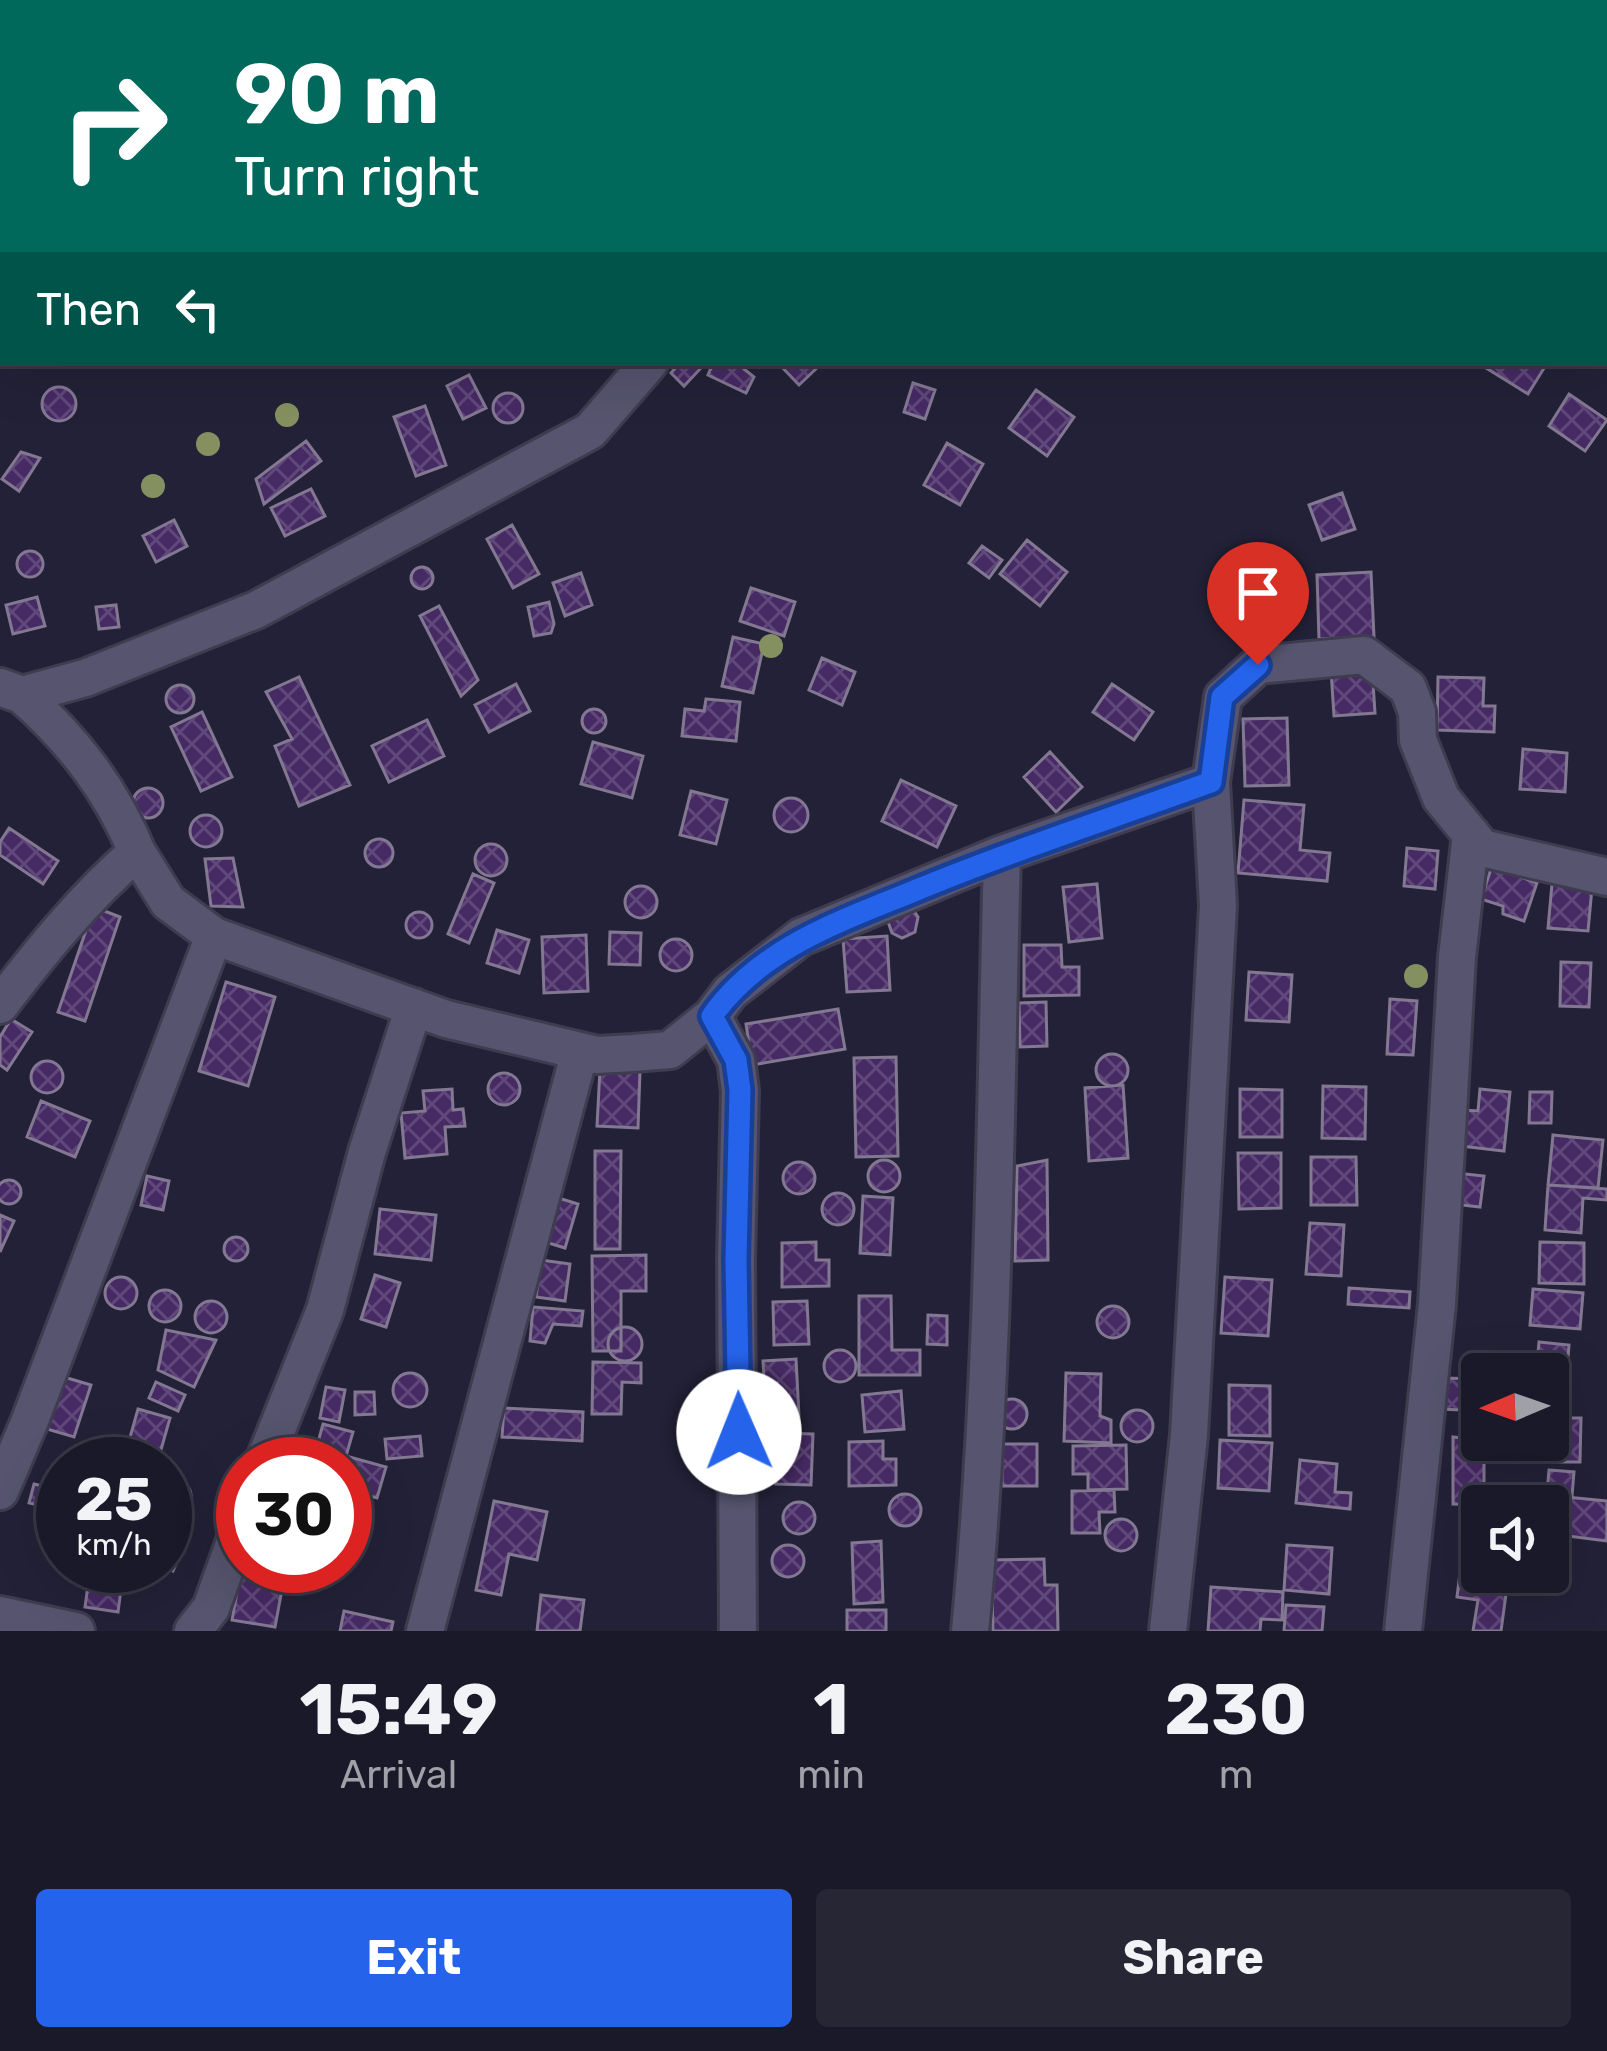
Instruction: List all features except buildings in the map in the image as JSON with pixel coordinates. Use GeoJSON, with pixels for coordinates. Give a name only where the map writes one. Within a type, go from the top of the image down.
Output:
{"type":"FeatureCollection","features":[{"type":"Feature","properties":{"kind":"street"},"geometry":{"type":"LineString","coordinates":[[11,691],[85,678],[256,610],[328,574],[590,431],[646,366]]}},
{"type":"Feature","properties":{"kind":"street"},"geometry":{"type":"LineString","coordinates":[[1168,1631],[1189,1435],[1218,905],[1211,782],[1222,697],[1258,665],[1364,655],[1408,688],[1417,712],[1418,740],[1441,798],[1482,848],[1607,877]]}},
{"type":"Feature","properties":{"kind":"street"},"geometry":{"type":"LineString","coordinates":[[11,691],[64,736],[99,778],[168,902],[214,936],[446,1019],[597,1055],[670,1050],[712,1016],[730,992],[801,938],[1002,854],[1211,782]]}},
{"type":"Feature","properties":{"kind":"street"},"geometry":{"type":"LineString","coordinates":[[1403,1631],[1437,1304],[1457,957],[1471,834]]}},
{"type":"Feature","properties":{"kind":"street"},"geometry":{"type":"LineString","coordinates":[[0,1005],[41,951],[137,852]]}},
{"type":"Feature","properties":{"kind":"street"},"geometry":{"type":"LineString","coordinates":[[970,1631],[980,1526],[998,1158],[1002,854]]}},
{"type":"Feature","properties":{"kind":"street"},"geometry":{"type":"LineString","coordinates":[[0,1491],[214,936]]}},
{"type":"Feature","properties":{"kind":"street"},"geometry":{"type":"LineString","coordinates":[[274,1437],[325,1310],[367,1152],[414,1007]]}},
{"type":"Feature","properties":{"kind":"street"},"geometry":{"type":"LineString","coordinates":[[712,1016],[736,1060],[740,1090],[738,1631]]}},
{"type":"Feature","properties":{"kind":"street"},"geometry":{"type":"LineString","coordinates":[[425,1631],[580,1051]]}},
{"type":"Feature","properties":{"kind":"street"},"geometry":{"type":"LineString","coordinates":[[193,1631],[216,1593]]}},
{"type":"Feature","properties":{"kind":"street"},"geometry":{"type":"LineString","coordinates":[[0,1615],[76,1631]]}},
{"type":"Feature","properties":{"kind":"route"},"geometry":{"type":"LineString","coordinates":[[739,1432],[740,1090],[736,1060],[712,1016],[730,992],[801,938],[1002,854],[1211,782],[1222,697],[1258,665]]}}]}
